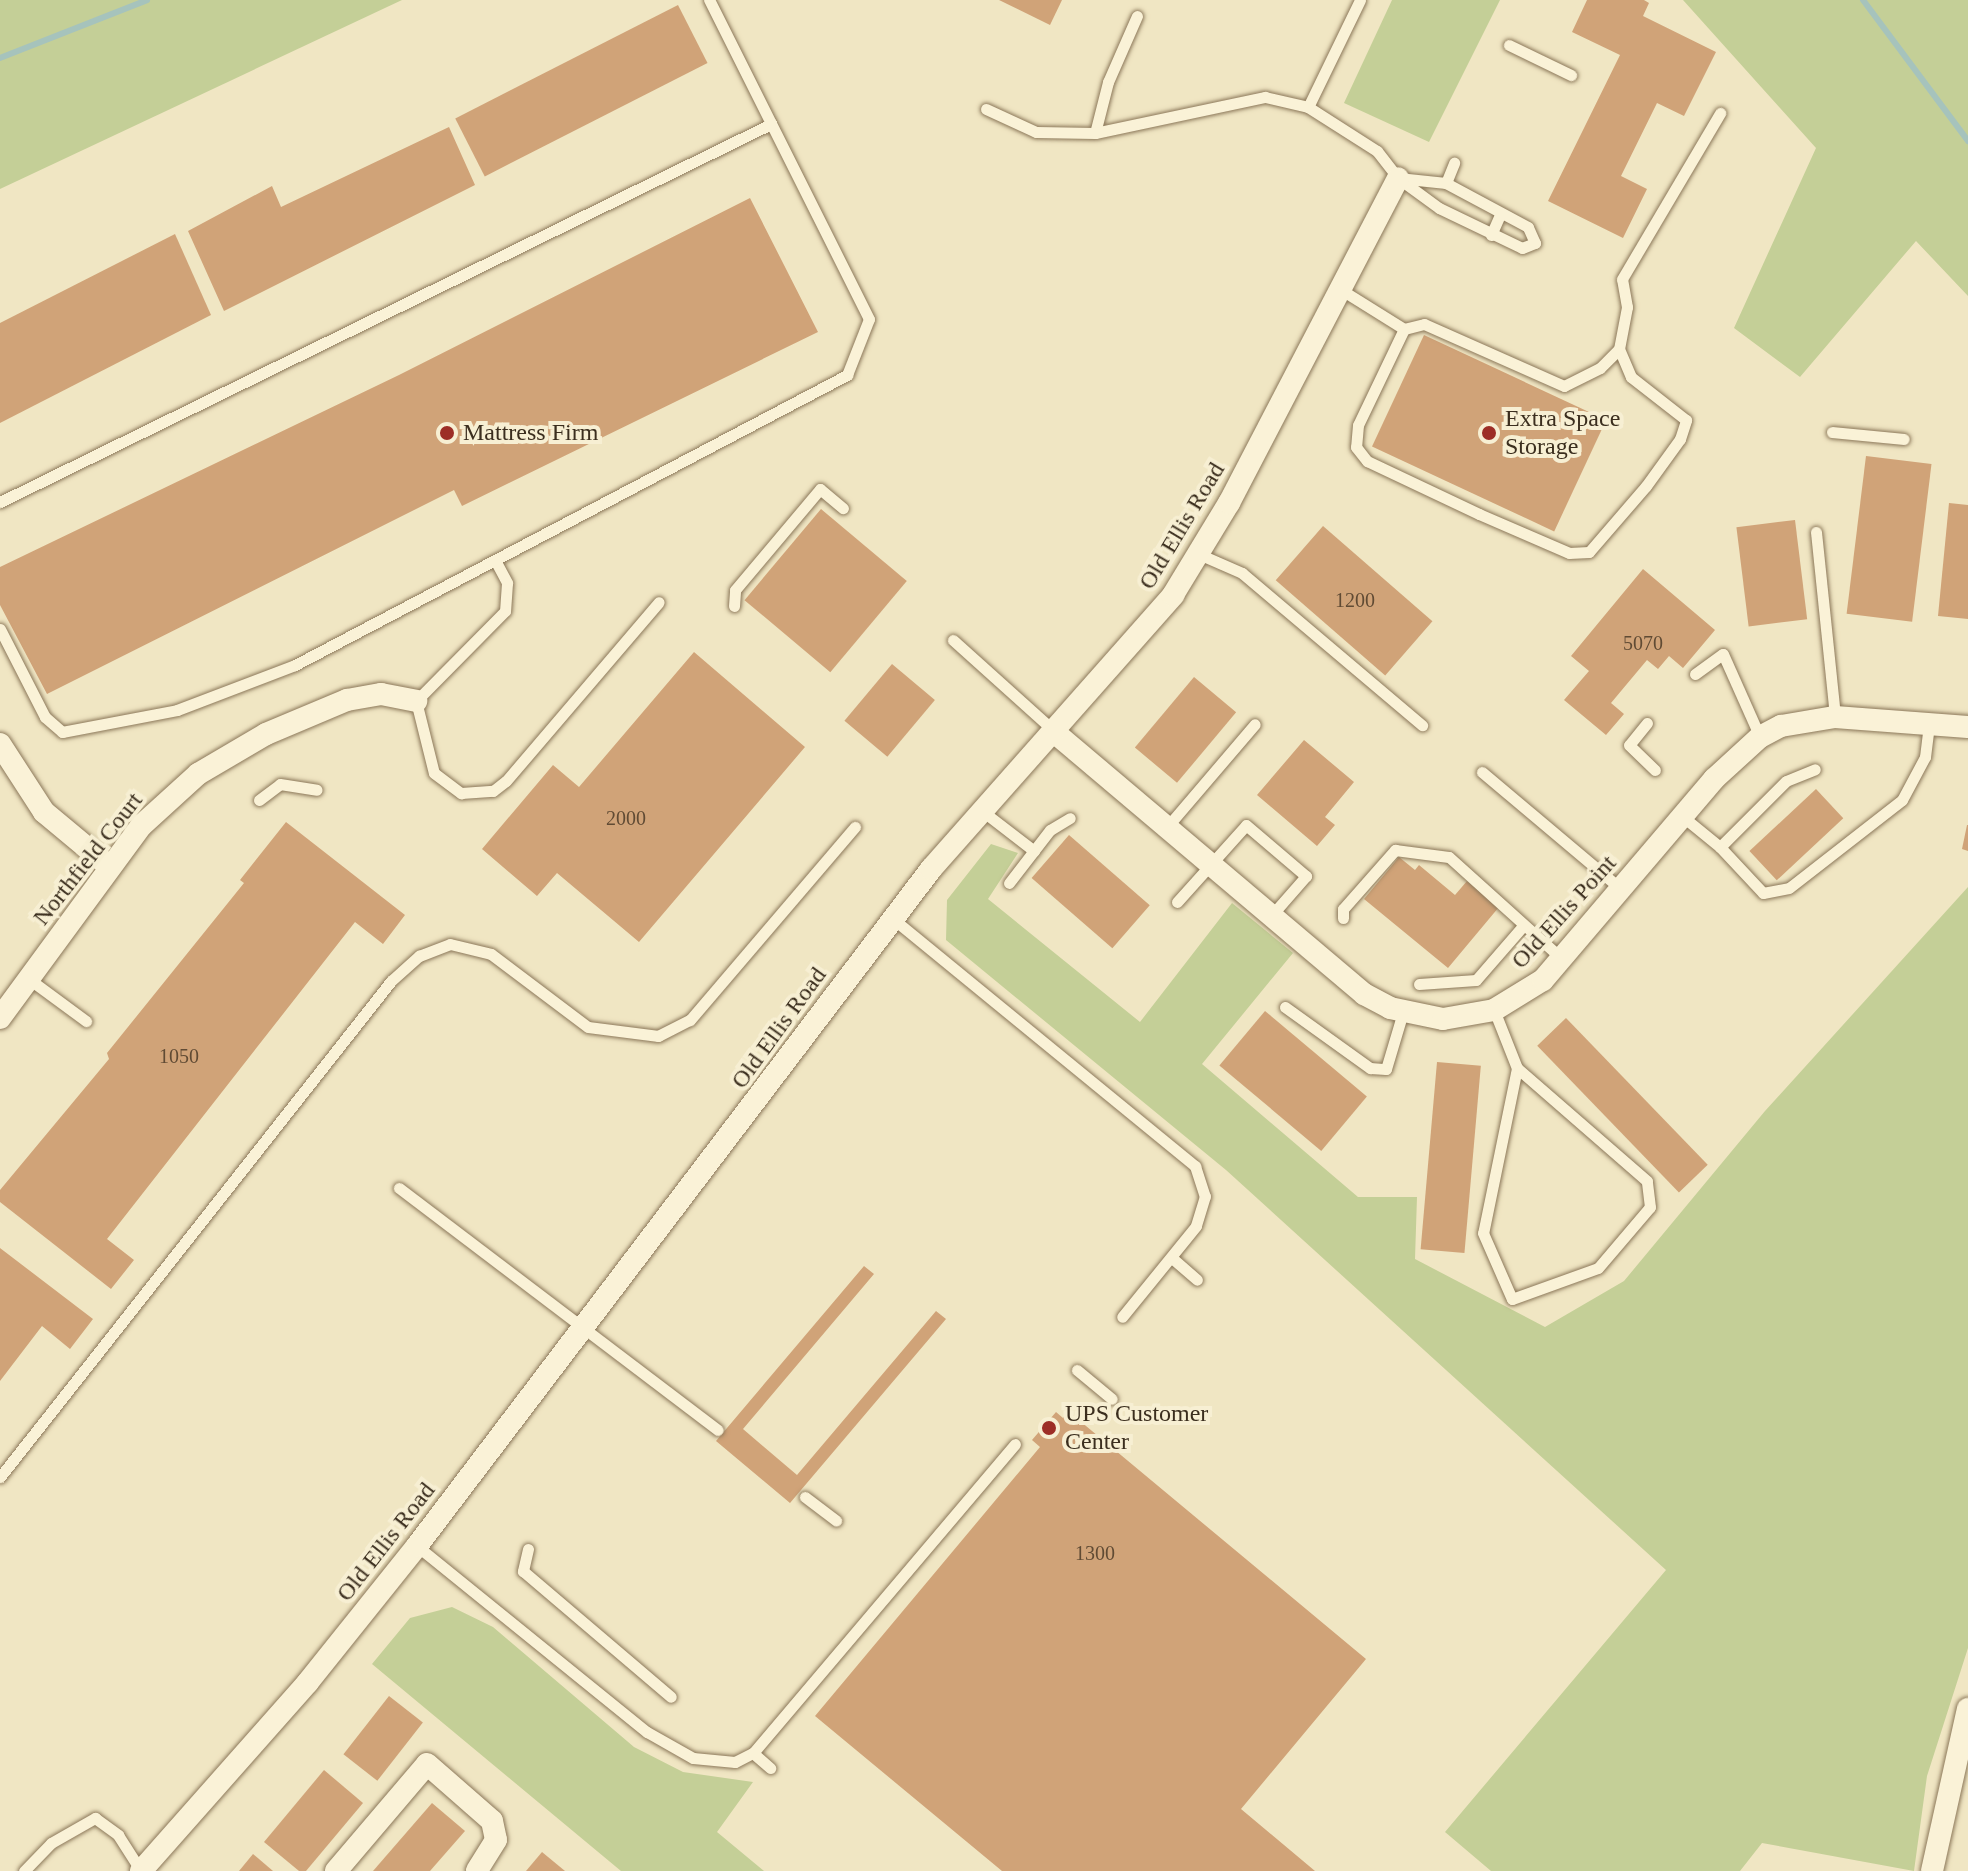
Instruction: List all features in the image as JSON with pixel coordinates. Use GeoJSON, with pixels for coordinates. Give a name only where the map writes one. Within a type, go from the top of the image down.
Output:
{"type":"FeatureCollection","features":[{"type":"Feature","properties":{"kind":"street","name":"Old Ellis Road"},"geometry":{"type":"LineString","coordinates":[[141,1871],[289,1705],[417,1546],[585,1330],[892,918],[981,810],[1144,633],[1201,555],[1398,178]]}},
{"type":"Feature","properties":{"kind":"street","name":"Northfield Court"},"geometry":{"type":"LineString","coordinates":[[0,1018],[110,867],[167,800],[231,753],[347,700],[381,694],[416,701]]}},
{"type":"Feature","properties":{"kind":"street","name":"Old Ellis Point"},"geometry":{"type":"LineString","coordinates":[[1054,732],[1364,994],[1403,1012],[1443,1019],[1494,1010],[1520,998],[1561,958],[1682,816],[1760,737],[1781,726],[1835,717],[1968,727]]}},
{"type":"Feature","properties":{"kind":"street"},"geometry":{"type":"LineString","coordinates":[[0,744],[44,812],[110,867]]}},
{"type":"Feature","properties":{"kind":"street"},"geometry":{"type":"LineString","coordinates":[[1932,1871],[1960,1774],[1968,1709]]}},
{"type":"Feature","properties":{"kind":"street"},"geometry":{"type":"LineString","coordinates":[[336,1871],[427,1764],[492,1821],[496,1840],[477,1871]]}},
{"type":"Feature","properties":{"kind":"lane"},"geometry":{"type":"LineString","coordinates":[[0,629],[45,717],[62,732],[177,710],[295,665],[847,375],[869,319],[709,0]]}},
{"type":"Feature","properties":{"kind":"lane"},"geometry":{"type":"LineString","coordinates":[[1308,107],[1360,0]]}},
{"type":"Feature","properties":{"kind":"lane"},"geometry":{"type":"LineString","coordinates":[[1095,133],[1108,82],[1137,16]]}},
{"type":"Feature","properties":{"kind":"lane"},"geometry":{"type":"LineString","coordinates":[[1509,45],[1571,75]]}},
{"type":"Feature","properties":{"kind":"lane"},"geometry":{"type":"LineString","coordinates":[[986,109],[1036,132],[1095,133],[1265,97],[1308,107],[1377,151],[1398,178],[1439,208],[1522,248],[1535,243],[1528,227],[1446,183],[1398,178]]}},
{"type":"Feature","properties":{"kind":"lane"},"geometry":{"type":"LineString","coordinates":[[1404,329],[1358,425],[1356,447],[1367,461],[1569,553],[1589,552],[1646,486],[1680,439],[1686,420],[1631,377],[1619,349],[1627,307],[1622,279],[1720,113]]}},
{"type":"Feature","properties":{"kind":"lane"},"geometry":{"type":"LineString","coordinates":[[0,502],[771,124]]}},
{"type":"Feature","properties":{"kind":"lane"},"geometry":{"type":"LineString","coordinates":[[1446,183],[1454,163]]}},
{"type":"Feature","properties":{"kind":"lane"},"geometry":{"type":"LineString","coordinates":[[1491,235],[1501,213]]}},
{"type":"Feature","properties":{"kind":"lane"},"geometry":{"type":"LineString","coordinates":[[1340,289],[1404,329],[1424,324],[1564,386],[1600,368],[1619,349]]}},
{"type":"Feature","properties":{"kind":"lane"},"geometry":{"type":"LineString","coordinates":[[1832,432],[1904,439]]}},
{"type":"Feature","properties":{"kind":"lane"},"geometry":{"type":"LineString","coordinates":[[734,606],[735,590],[820,489],[843,508]]}},
{"type":"Feature","properties":{"kind":"lane"},"geometry":{"type":"LineString","coordinates":[[1816,532],[1835,717]]}},
{"type":"Feature","properties":{"kind":"lane"},"geometry":{"type":"LineString","coordinates":[[1201,555],[1242,573],[1422,725]]}},
{"type":"Feature","properties":{"kind":"lane"},"geometry":{"type":"LineString","coordinates":[[495,560],[507,583],[505,611],[416,701],[434,773],[461,793],[493,791],[659,602]]}},
{"type":"Feature","properties":{"kind":"lane"},"geometry":{"type":"LineString","coordinates":[[953,640],[1054,732]]}},
{"type":"Feature","properties":{"kind":"lane"},"geometry":{"type":"LineString","coordinates":[[1695,674],[1723,654],[1760,737]]}},
{"type":"Feature","properties":{"kind":"lane"},"geometry":{"type":"LineString","coordinates":[[1647,723],[1629,745],[1655,770]]}},
{"type":"Feature","properties":{"kind":"lane"},"geometry":{"type":"LineString","coordinates":[[1167,827],[1255,724]]}},
{"type":"Feature","properties":{"kind":"lane"},"geometry":{"type":"LineString","coordinates":[[1682,816],[1720,847],[1763,893],[1789,888],[1902,800],[1925,757],[1929,724]]}},
{"type":"Feature","properties":{"kind":"lane"},"geometry":{"type":"LineString","coordinates":[[1720,847],[1786,781],[1815,769]]}},
{"type":"Feature","properties":{"kind":"lane"},"geometry":{"type":"LineString","coordinates":[[1482,772],[1621,889]]}},
{"type":"Feature","properties":{"kind":"lane"},"geometry":{"type":"LineString","coordinates":[[259,800],[280,784],[317,790]]}},
{"type":"Feature","properties":{"kind":"lane"},"geometry":{"type":"LineString","coordinates":[[981,810],[1034,851]]}},
{"type":"Feature","properties":{"kind":"lane"},"geometry":{"type":"LineString","coordinates":[[1009,883],[1050,830],[1070,818]]}},
{"type":"Feature","properties":{"kind":"lane"},"geometry":{"type":"LineString","coordinates":[[1177,902],[1246,825],[1306,876],[1271,916]]}},
{"type":"Feature","properties":{"kind":"lane"},"geometry":{"type":"LineString","coordinates":[[0,1477],[391,981],[419,956],[450,944],[491,954],[588,1027],[658,1036],[690,1020],[855,827]]}},
{"type":"Feature","properties":{"kind":"lane"},"geometry":{"type":"LineString","coordinates":[[1343,918],[1343,909],[1395,850],[1449,857],[1522,927],[1561,958]]}},
{"type":"Feature","properties":{"kind":"lane"},"geometry":{"type":"LineString","coordinates":[[892,918],[1195,1166],[1203,1180],[1203,1211],[1172,1258],[1122,1317]]}},
{"type":"Feature","properties":{"kind":"lane"},"geometry":{"type":"LineString","coordinates":[[1419,984],[1476,980],[1522,927]]}},
{"type":"Feature","properties":{"kind":"lane"},"geometry":{"type":"LineString","coordinates":[[29,979],[86,1021]]}},
{"type":"Feature","properties":{"kind":"lane"},"geometry":{"type":"LineString","coordinates":[[1285,1007],[1370,1068],[1386,1069],[1403,1012]]}},
{"type":"Feature","properties":{"kind":"lane"},"geometry":{"type":"LineString","coordinates":[[1494,1010],[1517,1068],[1647,1181],[1650,1207],[1598,1268],[1512,1299],[1483,1233],[1517,1068]]}},
{"type":"Feature","properties":{"kind":"lane"},"geometry":{"type":"LineString","coordinates":[[399,1188],[718,1430]]}},
{"type":"Feature","properties":{"kind":"lane"},"geometry":{"type":"LineString","coordinates":[[1172,1258],[1197,1280]]}},
{"type":"Feature","properties":{"kind":"lane"},"geometry":{"type":"LineString","coordinates":[[1077,1370],[1112,1399]]}},
{"type":"Feature","properties":{"kind":"lane"},"geometry":{"type":"LineString","coordinates":[[417,1546],[671,1747],[716,1762],[735,1762],[753,1753],[1015,1444]]}},
{"type":"Feature","properties":{"kind":"lane"},"geometry":{"type":"LineString","coordinates":[[805,1497],[836,1520]]}},
{"type":"Feature","properties":{"kind":"lane"},"geometry":{"type":"LineString","coordinates":[[528,1549],[523,1571],[671,1697]]}},
{"type":"Feature","properties":{"kind":"lane"},"geometry":{"type":"LineString","coordinates":[[753,1753],[770,1768]]}},
{"type":"Feature","properties":{"kind":"lane"},"geometry":{"type":"LineString","coordinates":[[24,1871],[51,1843],[95,1818],[118,1835],[141,1871]]}},
{"type":"Feature","properties":{"kind":"green space"},"geometry":{"type":"Polygon","coordinates":[[[0,0],[402,0],[0,189],[0,0]]]}},
{"type":"Feature","properties":{"kind":"green space"},"geometry":{"type":"Polygon","coordinates":[[[1392,0],[1500,0],[1429,142],[1344,103],[1392,0]]]}},
{"type":"Feature","properties":{"kind":"green space"},"geometry":{"type":"Polygon","coordinates":[[[1683,0],[1968,0],[1968,296],[1916,241],[1800,377],[1734,328],[1816,148],[1683,0]]]}},
{"type":"Feature","properties":{"kind":"green space"},"geometry":{"type":"Polygon","coordinates":[[[991,844],[1018,853],[988,899],[1140,1022],[1232,903],[1293,953],[1202,1064],[1358,1197],[1417,1197],[1415,1259],[1545,1327],[1624,1281],[1765,1111],[1968,887],[1968,1648],[1927,1776],[1914,1871],[1762,1843],[1740,1871],[1491,1871],[1445,1832],[1666,1570],[1226,1170],[946,940],[947,900],[991,844]]]}},
{"type":"Feature","properties":{"kind":"green space"},"geometry":{"type":"Polygon","coordinates":[[[452,1607],[493,1627],[634,1747],[683,1772],[753,1782],[717,1832],[764,1871],[621,1871],[372,1664],[410,1618],[452,1607]]]}},
{"type":"Feature","properties":{"kind":"building"},"geometry":{"type":"Polygon","coordinates":[[[999,0],[1062,0],[1050,25],[999,0]]]}},
{"type":"Feature","properties":{"kind":"building"},"geometry":{"type":"Polygon","coordinates":[[[1587,0],[1644,0],[1649,3],[1643,16],[1716,52],[1684,116],[1657,103],[1621,176],[1647,189],[1623,238],[1548,201],[1620,55],[1572,32],[1587,0]]]}},
{"type":"Feature","properties":{"kind":"building"},"geometry":{"type":"Polygon","coordinates":[[[678,5],[708,63],[485,176],[455,118],[678,5]]]}},
{"type":"Feature","properties":{"kind":"building"},"geometry":{"type":"Polygon","coordinates":[[[449,127],[475,185],[224,311],[188,231],[272,186],[281,207],[449,127]]]}},
{"type":"Feature","properties":{"kind":"building","name":"Mattress Firm"},"geometry":{"type":"Polygon","coordinates":[[[750,198],[818,332],[462,506],[454,490],[47,694],[0,605],[0,567],[399,375],[750,198]]]}},
{"type":"Feature","properties":{"kind":"building"},"geometry":{"type":"Polygon","coordinates":[[[175,234],[211,315],[0,423],[0,323],[175,234]]]}},
{"type":"Feature","properties":{"kind":"building","name":"Extra Space Storage"},"geometry":{"type":"Polygon","coordinates":[[[1424,335],[1606,420],[1554,531],[1372,446],[1424,335]]]}},
{"type":"Feature","properties":{"kind":"building"},"geometry":{"type":"Polygon","coordinates":[[[1866,456],[1932,464],[1912,622],[1847,614],[1866,456]]]}},
{"type":"Feature","properties":{"kind":"building"},"geometry":{"type":"Polygon","coordinates":[[[1949,503],[1968,505],[1968,619],[1938,616],[1949,503]]]}},
{"type":"Feature","properties":{"kind":"building"},"geometry":{"type":"Polygon","coordinates":[[[821,509],[907,581],[830,672],[745,600],[821,509]]]}},
{"type":"Feature","properties":{"kind":"building"},"geometry":{"type":"Polygon","coordinates":[[[1795,520],[1807,619],[1749,626],[1736,527],[1795,520]]]}},
{"type":"Feature","properties":{"kind":"building"},"geometry":{"type":"Polygon","coordinates":[[[1323,526],[1432,621],[1385,675],[1276,580],[1323,526]]]}},
{"type":"Feature","properties":{"kind":"building"},"geometry":{"type":"Polygon","coordinates":[[[1643,569],[1715,630],[1683,668],[1669,656],[1658,669],[1647,660],[1611,703],[1624,714],[1606,735],[1564,700],[1589,671],[1571,656],[1643,569]]]}},
{"type":"Feature","properties":{"kind":"building"},"geometry":{"type":"Polygon","coordinates":[[[694,652],[805,747],[639,942],[557,873],[537,896],[482,849],[553,765],[579,787],[694,652]]]}},
{"type":"Feature","properties":{"kind":"building"},"geometry":{"type":"Polygon","coordinates":[[[892,664],[935,700],[887,757],[844,721],[892,664]]]}},
{"type":"Feature","properties":{"kind":"building"},"geometry":{"type":"Polygon","coordinates":[[[1194,677],[1236,712],[1177,783],[1135,747],[1194,677]]]}},
{"type":"Feature","properties":{"kind":"building"},"geometry":{"type":"Polygon","coordinates":[[[1304,740],[1354,782],[1325,817],[1335,825],[1317,846],[1257,795],[1304,740]]]}},
{"type":"Feature","properties":{"kind":"building"},"geometry":{"type":"Polygon","coordinates":[[[1816,789],[1843,818],[1777,880],[1749,851],[1816,789]]]}},
{"type":"Feature","properties":{"kind":"building"},"geometry":{"type":"Polygon","coordinates":[[[286,822],[405,915],[383,944],[355,922],[107,1239],[134,1260],[111,1289],[0,1202],[0,1190],[109,1059],[107,1053],[244,883],[240,880],[286,822]]]}},
{"type":"Feature","properties":{"kind":"building"},"geometry":{"type":"Polygon","coordinates":[[[1968,825],[1968,851],[1962,849],[1968,825]]]}},
{"type":"Feature","properties":{"kind":"building"},"geometry":{"type":"Polygon","coordinates":[[[1069,835],[1150,905],[1112,948],[1032,878],[1069,835]]]}},
{"type":"Feature","properties":{"kind":"building"},"geometry":{"type":"Polygon","coordinates":[[[1399,857],[1415,870],[1419,865],[1455,895],[1467,881],[1499,907],[1448,968],[1364,899],[1399,857]]]}},
{"type":"Feature","properties":{"kind":"building"},"geometry":{"type":"Polygon","coordinates":[[[1265,1011],[1367,1096],[1321,1151],[1219,1065],[1265,1011]]]}},
{"type":"Feature","properties":{"kind":"building"},"geometry":{"type":"Polygon","coordinates":[[[1566,1018],[1708,1165],[1679,1193],[1537,1046],[1566,1018]]]}},
{"type":"Feature","properties":{"kind":"building"},"geometry":{"type":"Polygon","coordinates":[[[1437,1062],[1481,1066],[1464,1253],[1421,1249],[1437,1062]]]}},
{"type":"Feature","properties":{"kind":"building"},"geometry":{"type":"Polygon","coordinates":[[[0,1248],[93,1319],[70,1349],[42,1326],[0,1381],[0,1248]]]}},
{"type":"Feature","properties":{"kind":"building"},"geometry":{"type":"Polygon","coordinates":[[[864,1266],[874,1274],[743,1429],[797,1475],[936,1311],[946,1319],[790,1503],[716,1441],[864,1266]]]}},
{"type":"Feature","properties":{"kind":"building"},"geometry":{"type":"Polygon","coordinates":[[[1068,1411],[1366,1659],[1241,1809],[1315,1871],[1002,1871],[815,1716],[1040,1447],[1032,1440],[1056,1412],[1063,1418],[1068,1411]]]}},
{"type":"Feature","properties":{"kind":"building"},"geometry":{"type":"Polygon","coordinates":[[[389,1696],[423,1722],[377,1781],[343,1754],[389,1696]]]}},
{"type":"Feature","properties":{"kind":"building"},"geometry":{"type":"Polygon","coordinates":[[[324,1770],[363,1803],[306,1871],[299,1871],[264,1842],[324,1770]]]}},
{"type":"Feature","properties":{"kind":"building"},"geometry":{"type":"Polygon","coordinates":[[[432,1803],[465,1831],[430,1871],[373,1871],[432,1803]]]}},
{"type":"Feature","properties":{"kind":"building"},"geometry":{"type":"Polygon","coordinates":[[[542,1852],[565,1871],[526,1871],[542,1852]]]}},
{"type":"Feature","properties":{"kind":"building"},"geometry":{"type":"Polygon","coordinates":[[[253,1854],[273,1871],[239,1871],[253,1854]]]}},
{"type":"Feature","properties":{"kind":"waterway"},"geometry":{"type":"LineString","coordinates":[[0,58],[147,0]]}},
{"type":"Feature","properties":{"kind":"waterway"},"geometry":{"type":"LineString","coordinates":[[1863,0],[1968,141]]}},
{"type":"Feature","properties":{"kind":"place","name":"Mattress Firm"},"geometry":{"type":"Point","coordinates":[447,433]}},
{"type":"Feature","properties":{"kind":"place","name":"Extra Space Storage"},"geometry":{"type":"Point","coordinates":[1489,433]}},
{"type":"Feature","properties":{"kind":"place","name":"UPS Customer Center"},"geometry":{"type":"Point","coordinates":[1049,1428]}}]}
